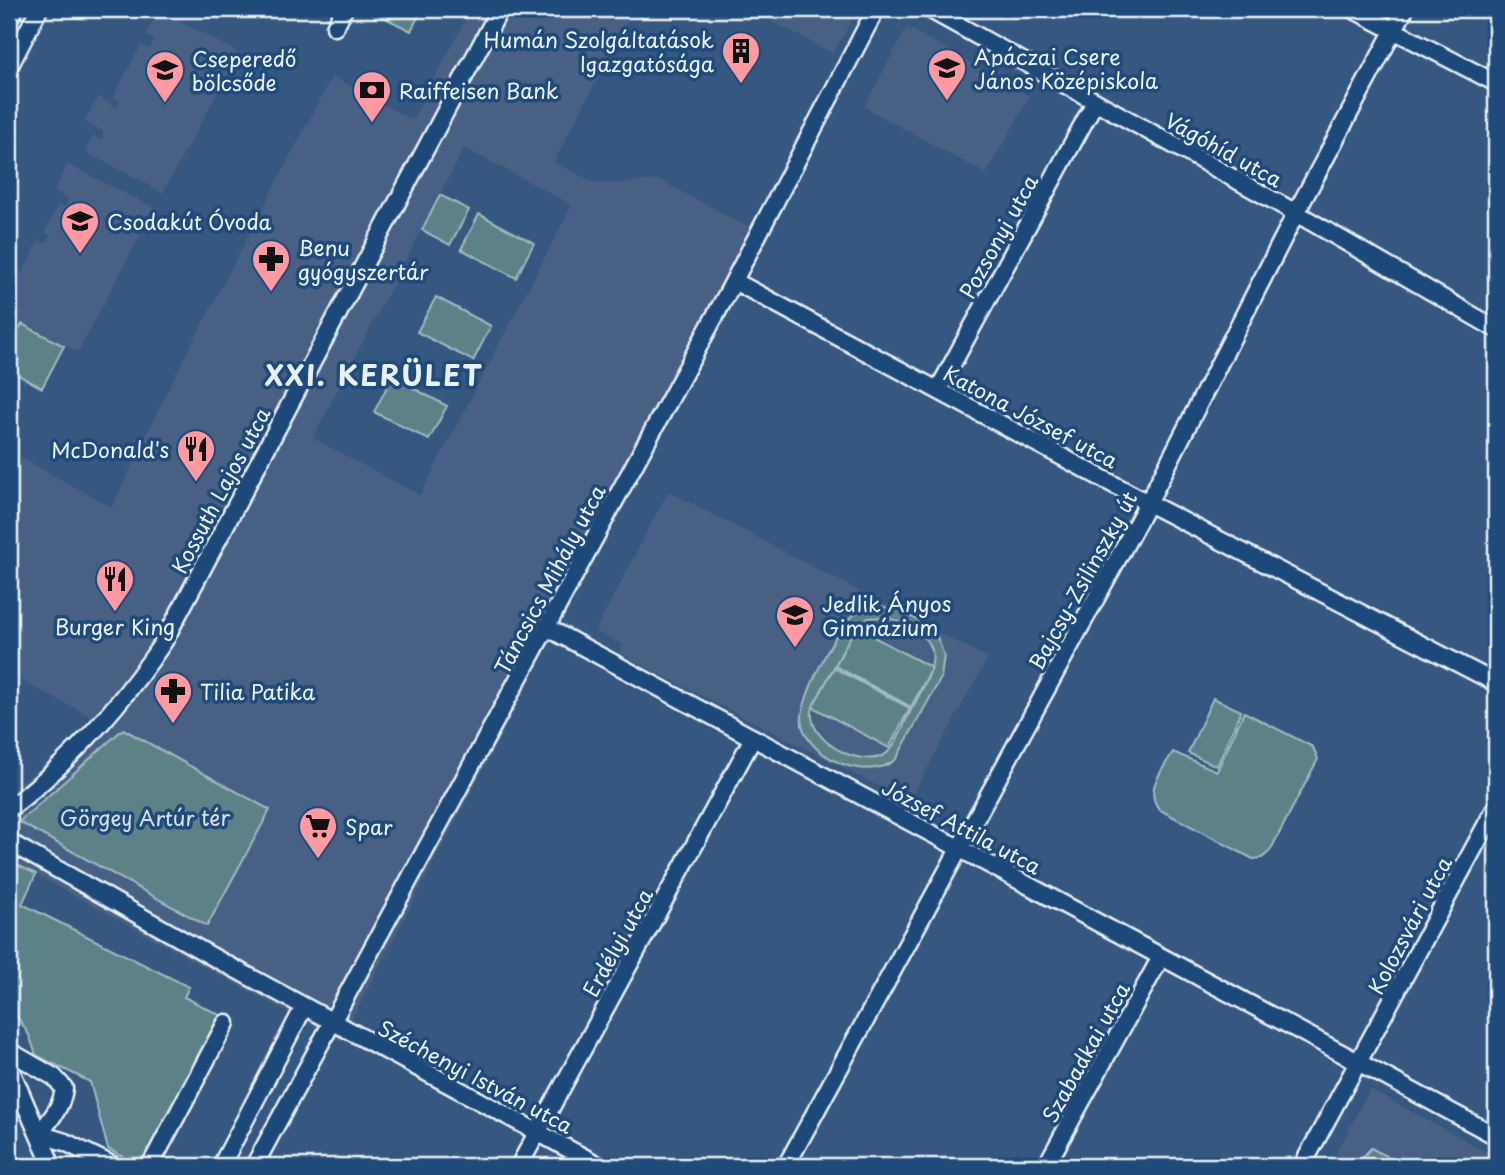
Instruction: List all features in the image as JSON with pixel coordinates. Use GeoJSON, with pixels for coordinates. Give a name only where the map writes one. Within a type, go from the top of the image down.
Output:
{"type":"FeatureCollection","features":[{"type":"Feature","properties":{"kind":"street"},"geometry":{"type":"LineString","coordinates":[[9,67],[39,9]]}},
{"type":"Feature","properties":{"kind":"street"},"geometry":{"type":"LineString","coordinates":[[335,27],[344,9]]}},
{"type":"Feature","properties":{"kind":"street","name":"Kossuth Lajos utca"},"geometry":{"type":"LineString","coordinates":[[9,808],[102,722],[164,641],[500,9]]}},
{"type":"Feature","properties":{"kind":"street","name":"Táncsics Mihály utca"},"geometry":{"type":"LineString","coordinates":[[254,1166],[734,281],[876,9]]}},
{"type":"Feature","properties":{"kind":"street","name":"Vágóhíd utca"},"geometry":{"type":"LineString","coordinates":[[929,9],[1296,213],[1496,329]]}},
{"type":"Feature","properties":{"kind":"street"},"geometry":{"type":"LineString","coordinates":[[1352,9],[1496,83]]}},
{"type":"Feature","properties":{"kind":"street","name":"Bajcsy-Zsilinszky út"},"geometry":{"type":"LineString","coordinates":[[786,1166],[1148,503],[1296,213],[1405,9]]}},
{"type":"Feature","properties":{"kind":"street","name":"Pozsonyi utca"},"geometry":{"type":"LineString","coordinates":[[938,390],[1095,102]]}},
{"type":"Feature","properties":{"kind":"street","name":"Katona József utca"},"geometry":{"type":"LineString","coordinates":[[734,281],[1148,503],[1496,683]]}},
{"type":"Feature","properties":{"kind":"street","name":"József Attila utca"},"geometry":{"type":"LineString","coordinates":[[546,627],[1496,1136]]}},
{"type":"Feature","properties":{"kind":"street","name":"Erdélyi utca"},"geometry":{"type":"LineString","coordinates":[[519,1166],[753,738]]}},
{"type":"Feature","properties":{"kind":"street","name":"Kolozsvári utca"},"geometry":{"type":"LineString","coordinates":[[1302,1166],[1496,807]]}},
{"type":"Feature","properties":{"kind":"street"},"geometry":{"type":"LineString","coordinates":[[9,842],[52,869],[333,1022]]}},
{"type":"Feature","properties":{"kind":"street","name":"Szabadkai utca"},"geometry":{"type":"LineString","coordinates":[[1046,1166],[1161,957]]}},
{"type":"Feature","properties":{"kind":"street"},"geometry":{"type":"LineString","coordinates":[[221,1166],[304,1007]]}},
{"type":"Feature","properties":{"kind":"street","name":"Széchenyi István utca"},"geometry":{"type":"LineString","coordinates":[[333,1022],[600,1166]]}},
{"type":"Feature","properties":{"kind":"street"},"geometry":{"type":"LineString","coordinates":[[150,1166],[226,1023]]}},
{"type":"Feature","properties":{"kind":"street"},"geometry":{"type":"LineString","coordinates":[[9,1051],[54,1077],[64,1088],[63,1099],[54,1117],[39,1133]]}},
{"type":"Feature","properties":{"kind":"street"},"geometry":{"type":"LineString","coordinates":[[9,1066],[15,1099],[39,1133],[52,1166]]}},
{"type":"Feature","properties":{"kind":"street"},"geometry":{"type":"LineString","coordinates":[[39,1133],[65,1142],[114,1166]]}},
{"type":"Feature","properties":{"kind":"shaded area","name":"Cseperedő bölcsőde"},"geometry":{"type":"Polygon","coordinates":[[[159,9],[239,53],[163,193],[85,152],[93,136],[100,140],[104,133],[84,121],[98,97],[117,107],[120,101],[113,97],[141,45],[149,49],[154,40],[146,35],[159,9]]]}},
{"type":"Feature","properties":{"kind":"shaded area"},"geometry":{"type":"Polygon","coordinates":[[[471,9],[634,9],[554,162],[598,184],[660,180],[769,238],[518,703],[340,1041],[9,860],[9,791],[71,745],[94,718],[9,675],[9,451],[112,507],[170,385],[332,76],[412,120],[471,9]],[[464,148],[313,438],[420,495],[572,205],[464,148]]]}},
{"type":"Feature","properties":{"kind":"shaded area"},"geometry":{"type":"Polygon","coordinates":[[[763,9],[858,9],[833,54],[760,15],[763,9]]]}},
{"type":"Feature","properties":{"kind":"shaded area","name":"Apáczai Csere János Középiskola"},"geometry":{"type":"Polygon","coordinates":[[[907,27],[1030,96],[986,174],[864,107],[907,27]]]}},
{"type":"Feature","properties":{"kind":"shaded area","name":"Csodakút Óvoda"},"geometry":{"type":"Polygon","coordinates":[[[67,164],[155,208],[78,352],[9,316],[9,280],[13,272],[21,275],[39,240],[46,243],[50,235],[45,232],[58,204],[64,207],[68,199],[54,191],[67,164]]]}},
{"type":"Feature","properties":{"kind":"shaded area","name":"Jedlik Ányos Gimnázium"},"geometry":{"type":"Polygon","coordinates":[[[668,491],[988,658],[909,802],[636,662],[619,652],[623,645],[595,631],[668,491]]]}},
{"type":"Feature","properties":{"kind":"shaded area"},"geometry":{"type":"Polygon","coordinates":[[[1370,1089],[1496,1157],[1496,1166],[1329,1166],[1370,1089]]]}},
{"type":"Feature","properties":{"kind":"green space"},"geometry":{"type":"Polygon","coordinates":[[[367,9],[422,9],[411,31],[367,9]]]}},
{"type":"Feature","properties":{"kind":"green space"},"geometry":{"type":"Polygon","coordinates":[[[440,195],[469,210],[450,245],[422,230],[440,195]]]}},
{"type":"Feature","properties":{"kind":"green space"},"geometry":{"type":"Polygon","coordinates":[[[479,214],[534,243],[516,278],[461,249],[479,214]]]}},
{"type":"Feature","properties":{"kind":"green space"},"geometry":{"type":"Polygon","coordinates":[[[436,297],[491,326],[473,361],[417,332],[436,297]]]}},
{"type":"Feature","properties":{"kind":"green space"},"geometry":{"type":"Polygon","coordinates":[[[22,324],[64,346],[42,388],[9,370],[9,349],[22,324]]]}},
{"type":"Feature","properties":{"kind":"green space"},"geometry":{"type":"Polygon","coordinates":[[[392,377],[447,406],[429,440],[374,412],[392,377]]]}},
{"type":"Feature","properties":{"kind":"green space"},"geometry":{"type":"Polygon","coordinates":[[[879,606],[901,611],[921,622],[937,637],[944,655],[941,678],[896,759],[885,766],[857,768],[842,764],[816,748],[807,737],[802,725],[802,715],[818,669],[843,626],[863,609],[879,606]],[[885,617],[868,618],[855,627],[931,668],[933,655],[930,644],[907,625],[885,617]],[[854,630],[813,706],[834,668],[910,708],[889,748],[813,707],[812,719],[816,730],[824,740],[847,754],[861,758],[884,755],[896,742],[929,674],[911,707],[835,666],[854,630]]]}},
{"type":"Feature","properties":{"kind":"green space"},"geometry":{"type":"Polygon","coordinates":[[[1213,698],[1241,711],[1217,766],[1188,753],[1213,698]]]}},
{"type":"Feature","properties":{"kind":"green space"},"geometry":{"type":"Polygon","coordinates":[[[1244,712],[1313,747],[1318,759],[1270,851],[1262,858],[1253,859],[1160,810],[1153,796],[1156,781],[1173,752],[1217,771],[1244,712]]]}},
{"type":"Feature","properties":{"kind":"green space","name":"Görgey Artúr tér"},"geometry":{"type":"Polygon","coordinates":[[[123,729],[270,810],[207,926],[19,822],[123,729]]]}},
{"type":"Feature","properties":{"kind":"green space"},"geometry":{"type":"Polygon","coordinates":[[[9,861],[36,874],[22,904],[189,987],[184,997],[220,1015],[140,1166],[108,1149],[90,1082],[36,1055],[29,1035],[9,1004],[9,861]]]}},
{"type":"Feature","properties":{"kind":"green space"},"geometry":{"type":"Polygon","coordinates":[[[1371,1148],[1404,1166],[1362,1166],[1362,1158],[1371,1148]]]}},
{"type":"Feature","properties":{"kind":"tram line"},"geometry":{"type":"LineString","coordinates":[[9,38],[25,9]]}},
{"type":"Feature","properties":{"kind":"place","name":"Humán Szolgáltatások Igazgatósága"},"geometry":{"type":"Point","coordinates":[741,85]}},
{"type":"Feature","properties":{"kind":"place","name":"Apáczai Csere János Középiskola"},"geometry":{"type":"Point","coordinates":[947,102]}},
{"type":"Feature","properties":{"kind":"place","name":"Cseperedő bölcsőde"},"geometry":{"type":"Point","coordinates":[165,104]}},
{"type":"Feature","properties":{"kind":"place","name":"Raiffeisen Bank"},"geometry":{"type":"Point","coordinates":[372,124]}},
{"type":"Feature","properties":{"kind":"place","name":"Csodakút Óvoda"},"geometry":{"type":"Point","coordinates":[80,255]}},
{"type":"Feature","properties":{"kind":"place","name":"Benu gyógyszertár"},"geometry":{"type":"Point","coordinates":[271,293]}},
{"type":"Feature","properties":{"kind":"place","name":"McDonald's"},"geometry":{"type":"Point","coordinates":[196,483]}},
{"type":"Feature","properties":{"kind":"place","name":"Burger King"},"geometry":{"type":"Point","coordinates":[115,613]}},
{"type":"Feature","properties":{"kind":"place","name":"Jedlik Ányos Gimnázium"},"geometry":{"type":"Point","coordinates":[795,649]}},
{"type":"Feature","properties":{"kind":"place","name":"Tilia Patika"},"geometry":{"type":"Point","coordinates":[173,725]}},
{"type":"Feature","properties":{"kind":"place","name":"Spar"},"geometry":{"type":"Point","coordinates":[318,860]}},
{"type":"Feature","properties":{"kind":"district","name":"XXI. KERÜLET"},"geometry":{"type":"Point","coordinates":[374,374]}}]}
